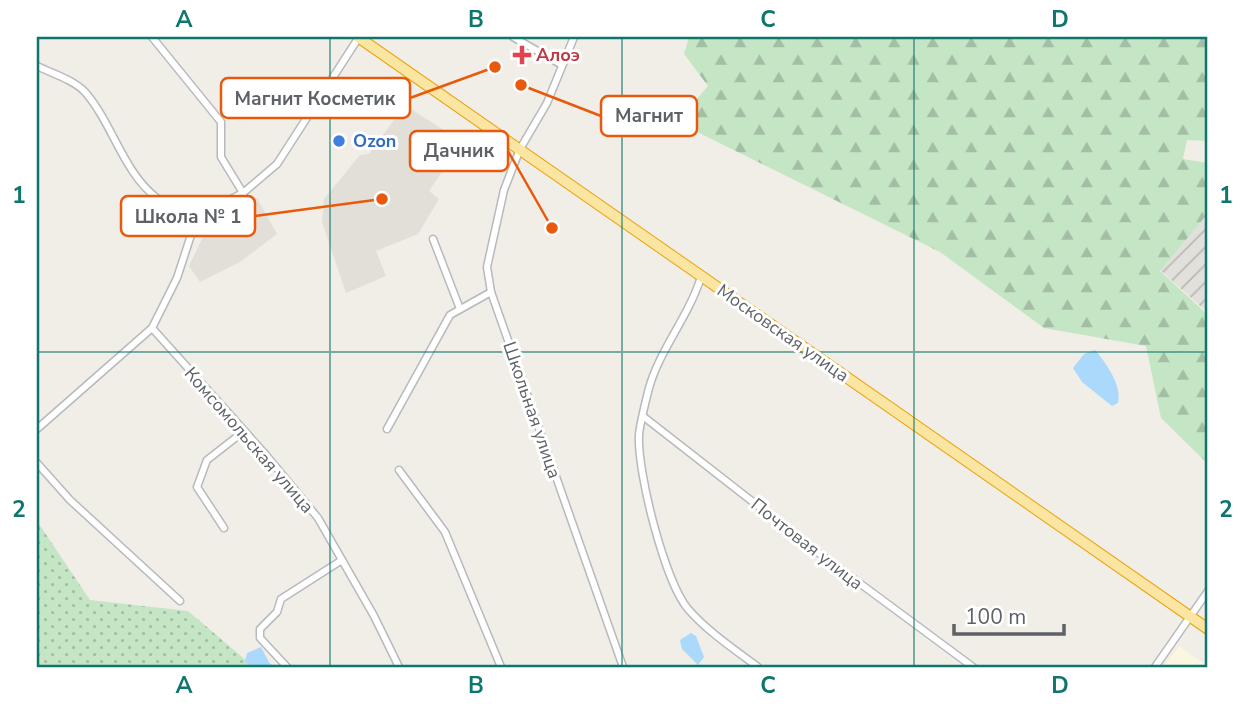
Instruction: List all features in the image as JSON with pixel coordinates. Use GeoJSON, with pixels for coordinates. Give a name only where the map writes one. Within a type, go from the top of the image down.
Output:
{"type":"FeatureCollection","features":[{"type":"Feature","properties":{"kind":"highway","name":"Московская улица"},"geometry":{"type":"LineString","coordinates":[[358,37],[1208,629]]}},
{"type":"Feature","properties":{"kind":"street"},"geometry":{"type":"LineString","coordinates":[[152,37],[220,122],[221,158],[243,193]]}},
{"type":"Feature","properties":{"kind":"street"},"geometry":{"type":"LineString","coordinates":[[37,429],[152,328],[177,278],[192,232],[205,212],[243,193],[277,164],[358,37]]}},
{"type":"Feature","properties":{"kind":"street"},"geometry":{"type":"LineString","coordinates":[[513,37],[562,65]]}},
{"type":"Feature","properties":{"kind":"street","name":"Школьная улица"},"geometry":{"type":"LineString","coordinates":[[574,37],[547,103],[520,149],[504,190],[487,267],[492,292],[622,667]]}},
{"type":"Feature","properties":{"kind":"street"},"geometry":{"type":"LineString","coordinates":[[37,66],[83,90],[118,140],[134,172],[159,200],[181,209],[205,212]]}},
{"type":"Feature","properties":{"kind":"street"},"geometry":{"type":"LineString","coordinates":[[433,239],[460,309]]}},
{"type":"Feature","properties":{"kind":"street"},"geometry":{"type":"LineString","coordinates":[[701,276],[694,301],[649,387],[639,433],[641,458],[661,553],[676,589],[688,609],[758,667]]}},
{"type":"Feature","properties":{"kind":"street"},"geometry":{"type":"LineString","coordinates":[[387,429],[450,315],[492,292]]}},
{"type":"Feature","properties":{"kind":"street","name":"Комсомольская улица"},"geometry":{"type":"LineString","coordinates":[[152,328],[312,511],[342,560],[399,667]]}},
{"type":"Feature","properties":{"kind":"street","name":"Почтовая улица"},"geometry":{"type":"LineString","coordinates":[[644,417],[818,554],[973,667]]}},
{"type":"Feature","properties":{"kind":"street"},"geometry":{"type":"LineString","coordinates":[[225,528],[197,487],[207,460],[243,432]]}},
{"type":"Feature","properties":{"kind":"street"},"geometry":{"type":"LineString","coordinates":[[37,463],[70,500],[180,601]]}},
{"type":"Feature","properties":{"kind":"street"},"geometry":{"type":"LineString","coordinates":[[399,470],[444,532],[501,667]]}},
{"type":"Feature","properties":{"kind":"street"},"geometry":{"type":"LineString","coordinates":[[287,667],[260,638],[260,629],[277,612],[281,599],[342,560]]}},
{"type":"Feature","properties":{"kind":"street"},"geometry":{"type":"LineString","coordinates":[[1155,667],[1192,618],[1208,591]]}},
{"type":"Feature","properties":{"kind":"shaded area"},"geometry":{"type":"Polygon","coordinates":[[[405,105],[462,142],[429,191],[439,199],[418,234],[376,251],[386,276],[346,293],[322,222],[324,199],[360,155],[369,154],[405,105]]]}},
{"type":"Feature","properties":{"kind":"shaded area"},"geometry":{"type":"Polygon","coordinates":[[[257,198],[277,234],[240,262],[200,282],[189,266],[209,224],[257,198]]]}},
{"type":"Feature","properties":{"kind":"shaded area"},"geometry":{"type":"Polygon","coordinates":[[[1208,209],[1208,313],[1160,270],[1208,209]]]}},
{"type":"Feature","properties":{"kind":"shaded area"},"geometry":{"type":"Polygon","coordinates":[[[1179,646],[1208,667],[1163,667],[1179,646]]]}},
{"type":"Feature","properties":{"kind":"green space"},"geometry":{"type":"Polygon","coordinates":[[[689,37],[1208,37],[1208,141],[1187,140],[1183,159],[1208,163],[1208,213],[1160,271],[1208,315],[1208,464],[1161,418],[1146,346],[1044,328],[940,252],[677,122],[708,86],[684,54],[689,37]]]}},
{"type":"Feature","properties":{"kind":"green space"},"geometry":{"type":"Polygon","coordinates":[[[37,521],[90,600],[188,611],[254,667],[40,667],[37,662],[37,521]]]}},
{"type":"Feature","properties":{"kind":"water"},"geometry":{"type":"Polygon","coordinates":[[[1095,350],[1118,389],[1118,403],[1112,406],[1082,382],[1073,368],[1084,354],[1095,350]]]}},
{"type":"Feature","properties":{"kind":"water"},"geometry":{"type":"Polygon","coordinates":[[[691,633],[696,636],[704,657],[698,665],[682,649],[680,640],[691,633]]]}},
{"type":"Feature","properties":{"kind":"water"},"geometry":{"type":"Polygon","coordinates":[[[261,647],[270,664],[279,667],[251,667],[245,661],[247,653],[261,647]]]}},
{"type":"Feature","properties":{"kind":"place","name":"Алоэ"},"geometry":{"type":"Point","coordinates":[522,55]}},
{"type":"Feature","properties":{"kind":"place","name":"Магнит Косметик"},"geometry":{"type":"Point","coordinates":[495,67]}},
{"type":"Feature","properties":{"kind":"place","name":"Магнит"},"geometry":{"type":"Point","coordinates":[521,85]}},
{"type":"Feature","properties":{"kind":"place","name":"Ozon"},"geometry":{"type":"Point","coordinates":[339,141]}},
{"type":"Feature","properties":{"kind":"place","name":"Школа № 1"},"geometry":{"type":"Point","coordinates":[382,199]}},
{"type":"Feature","properties":{"kind":"place","name":"Дачник"},"geometry":{"type":"Point","coordinates":[552,228]}}]}
